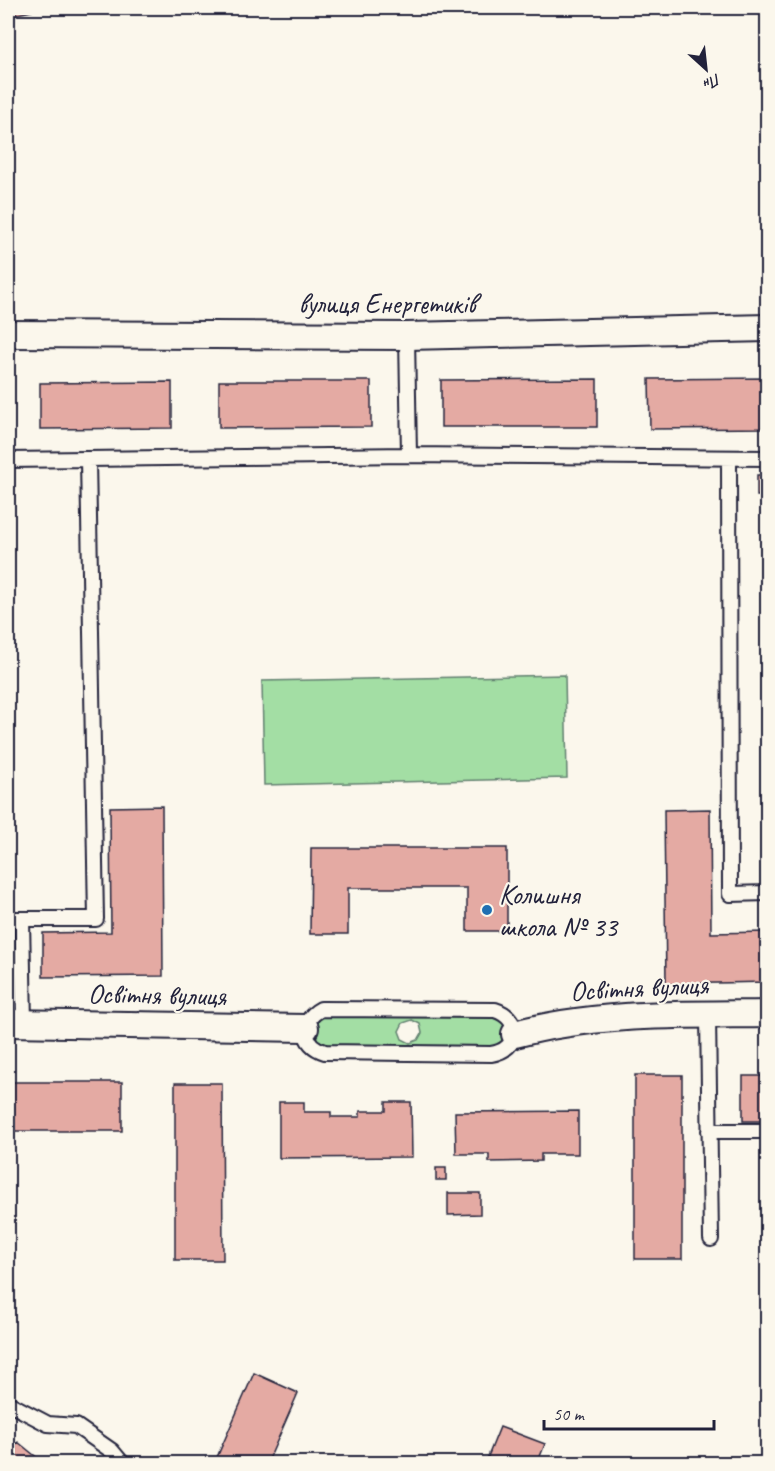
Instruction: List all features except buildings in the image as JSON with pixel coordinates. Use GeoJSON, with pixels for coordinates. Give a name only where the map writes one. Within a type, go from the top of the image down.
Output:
{"type":"FeatureCollection","features":[{"type":"Feature","properties":{"kind":"street","name":"вулиця Енергетиків"},"geometry":{"type":"LineString","coordinates":[[8,334],[407,336],[768,328]]}},
{"type":"Feature","properties":{"kind":"street","name":"Освітня вулиця"},"geometry":{"type":"LineString","coordinates":[[514,1034],[547,1025],[586,1019],[768,1014]]}},
{"type":"Feature","properties":{"kind":"street","name":"Освітня вулиця"},"geometry":{"type":"LineString","coordinates":[[16,1023],[305,1028]]}},
{"type":"Feature","properties":{"kind":"lane"},"geometry":{"type":"LineString","coordinates":[[407,336],[409,455]]}},
{"type":"Feature","properties":{"kind":"lane"},"geometry":{"type":"LineString","coordinates":[[8,460],[409,455],[768,458]]}},
{"type":"Feature","properties":{"kind":"lane"},"geometry":{"type":"LineString","coordinates":[[729,458],[730,894],[768,893]]}},
{"type":"Feature","properties":{"kind":"lane"},"geometry":{"type":"LineString","coordinates":[[16,1023],[15,919],[96,919],[88,459]]}},
{"type":"Feature","properties":{"kind":"lane"},"geometry":{"type":"LineString","coordinates":[[305,1028],[313,1013],[328,1009],[495,1010],[509,1018],[514,1026],[514,1034]]}},
{"type":"Feature","properties":{"kind":"lane"},"geometry":{"type":"LineString","coordinates":[[708,1014],[711,1239]]}},
{"type":"Feature","properties":{"kind":"lane","name":"Освітня вулиця"},"geometry":{"type":"LineString","coordinates":[[305,1028],[310,1044],[317,1050],[325,1052],[491,1054],[507,1049],[514,1034]]}},
{"type":"Feature","properties":{"kind":"lane"},"geometry":{"type":"LineString","coordinates":[[709,1131],[768,1131]]}},
{"type":"Feature","properties":{"kind":"lane"},"geometry":{"type":"LineString","coordinates":[[8,1403],[48,1424],[76,1425],[112,1451],[123,1464]]}},
{"type":"Feature","properties":{"kind":"green space"},"geometry":{"type":"Polygon","coordinates":[[[565,675],[567,778],[264,785],[262,681],[565,675]]]}},
{"type":"Feature","properties":{"kind":"green space"},"geometry":{"type":"Polygon","coordinates":[[[329,1015],[494,1017],[504,1022],[508,1033],[502,1044],[491,1047],[326,1045],[316,1039],[314,1034],[315,1024],[329,1015]],[[412,1020],[403,1023],[399,1031],[402,1039],[410,1043],[418,1040],[422,1033],[420,1024],[412,1020]]]}},
{"type":"Feature","properties":{"kind":"place","name":"Колишня школа № 33"},"geometry":{"type":"Point","coordinates":[487,910]}}]}
